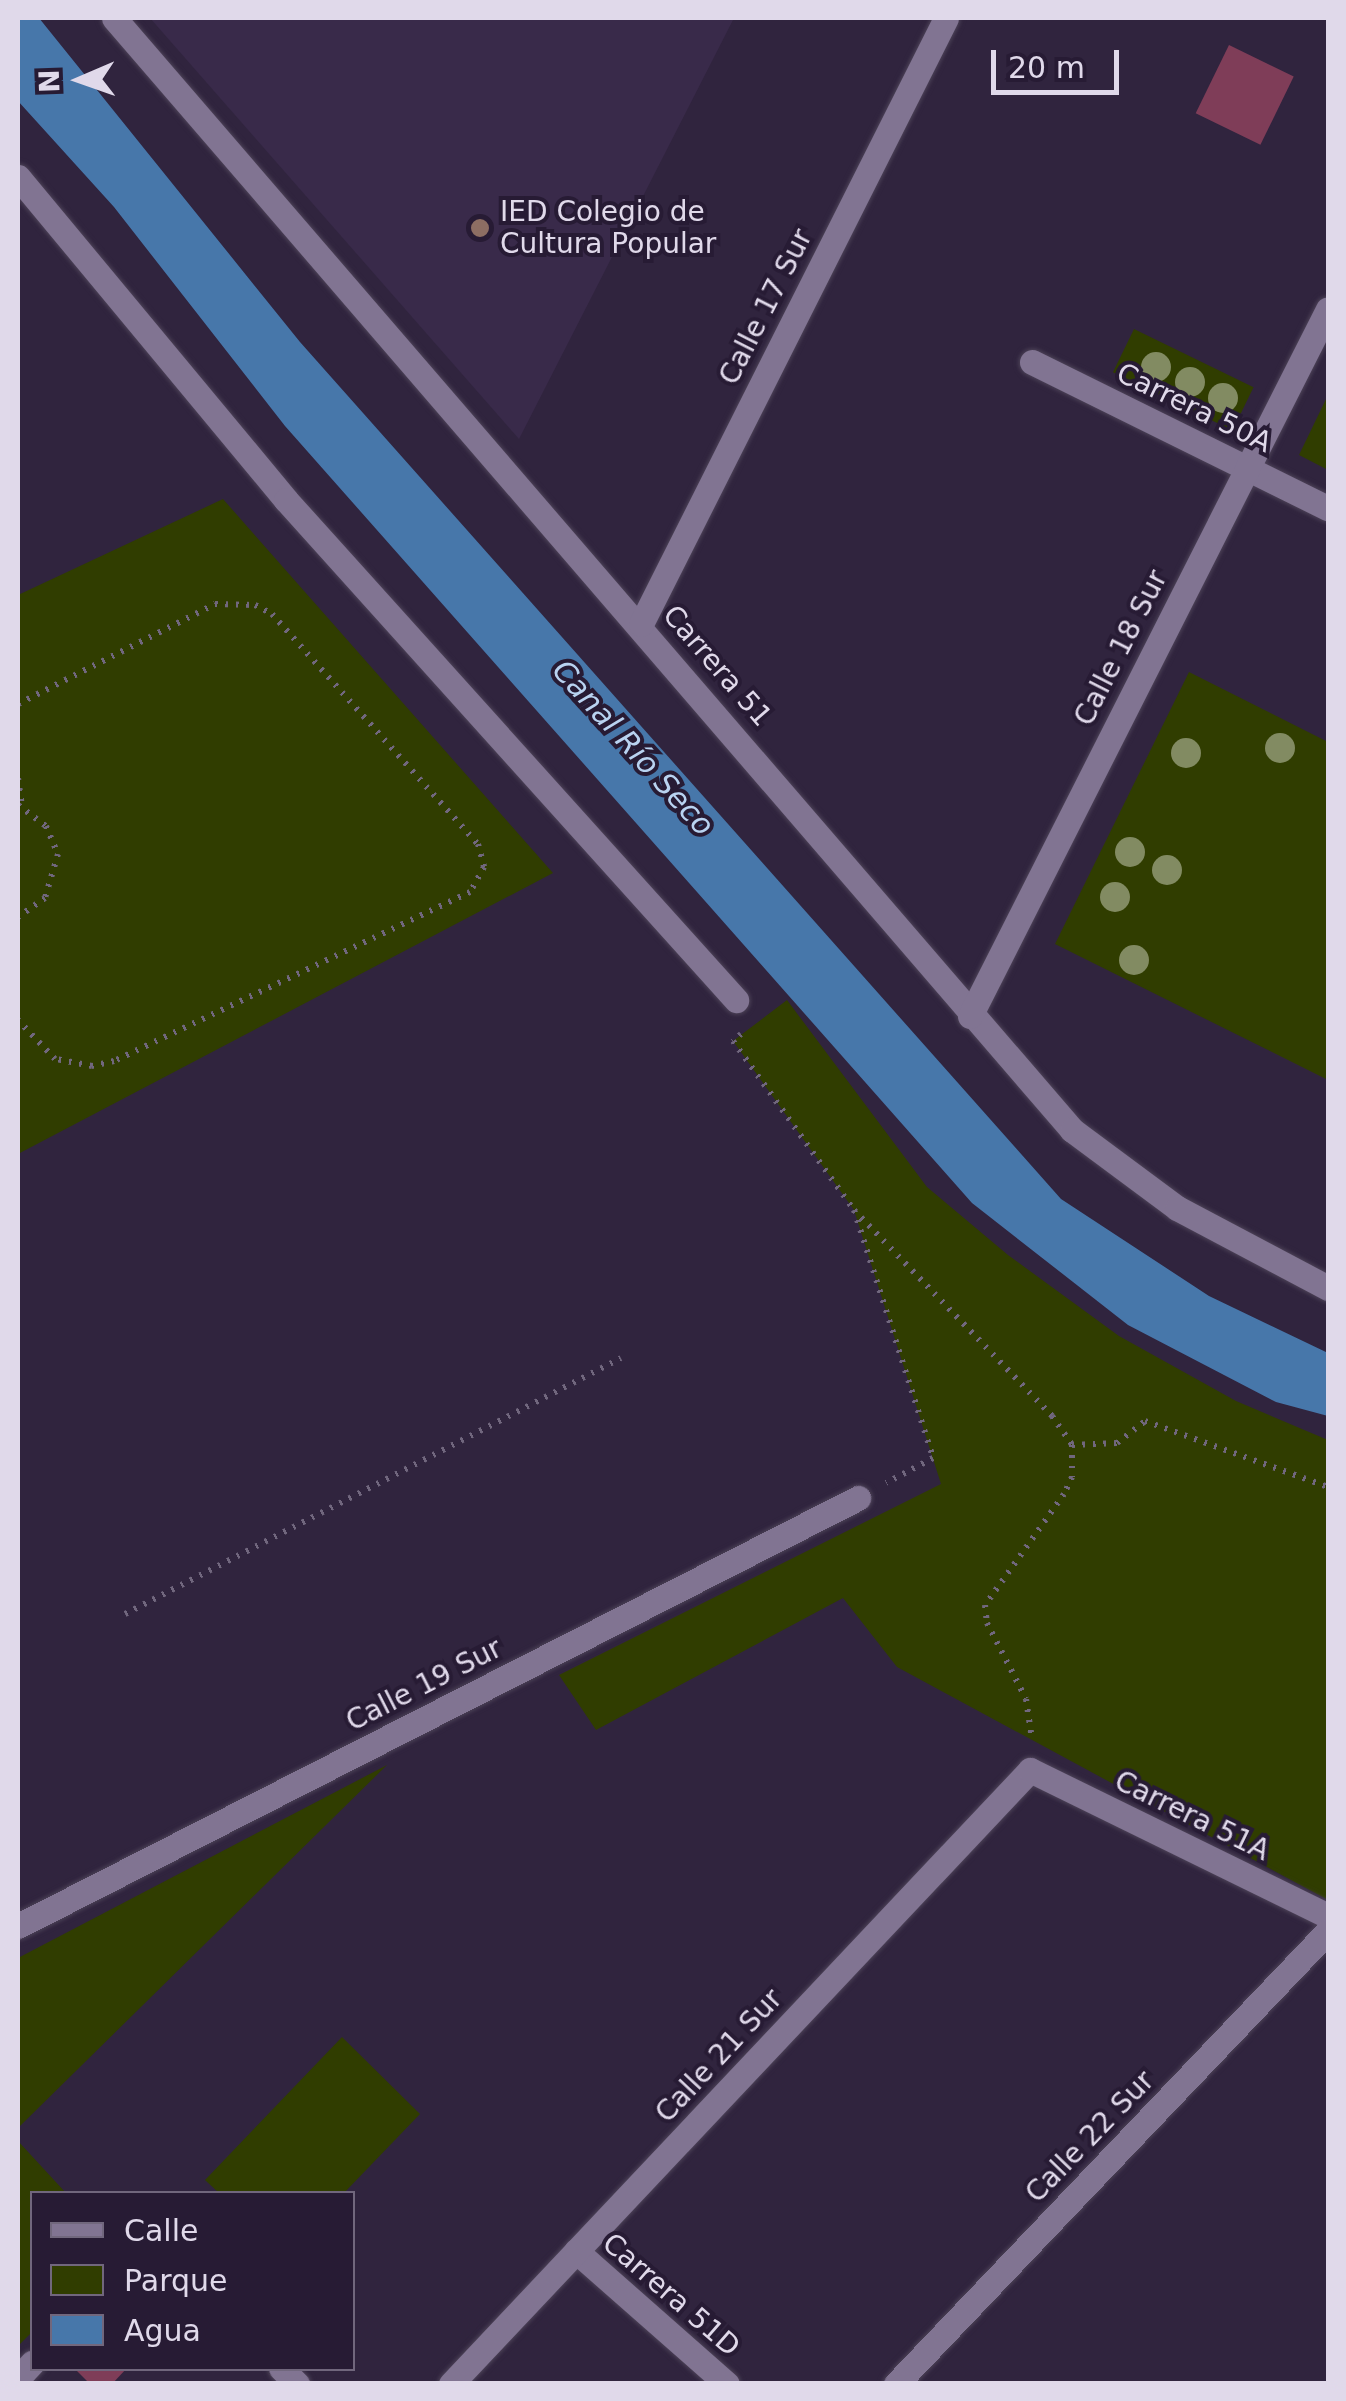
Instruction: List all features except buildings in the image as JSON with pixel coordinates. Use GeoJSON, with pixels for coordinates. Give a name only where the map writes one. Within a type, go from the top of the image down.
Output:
{"type":"FeatureCollection","features":[{"type":"Feature","properties":{"kind":"street","name":"Carrera 51"},"geometry":{"type":"LineString","coordinates":[[114,18],[641,624],[970,1016],[1072,1130],[1176,1208],[1328,1288]]}},
{"type":"Feature","properties":{"kind":"street","name":"Calle 17 Sur"},"geometry":{"type":"LineString","coordinates":[[641,624],[946,18]]}},
{"type":"Feature","properties":{"kind":"street"},"geometry":{"type":"LineString","coordinates":[[18,177],[286,500],[736,1000]]}},
{"type":"Feature","properties":{"kind":"street","name":"Calle 18 Sur"},"geometry":{"type":"LineString","coordinates":[[970,1016],[1328,309]]}},
{"type":"Feature","properties":{"kind":"street","name":"Carrera 50A"},"geometry":{"type":"LineString","coordinates":[[1032,362],[1328,508]]}},
{"type":"Feature","properties":{"kind":"street","name":"Calle 19 Sur"},"geometry":{"type":"LineString","coordinates":[[18,1926],[858,1498]]}},
{"type":"Feature","properties":{"kind":"street","name":"Carrera 51A"},"geometry":{"type":"LineString","coordinates":[[1030,1770],[1328,1916]]}},
{"type":"Feature","properties":{"kind":"street","name":"Calle 21 Sur"},"geometry":{"type":"LineString","coordinates":[[451,2384],[1030,1770]]}},
{"type":"Feature","properties":{"kind":"street","name":"Calle 22 Sur"},"geometry":{"type":"LineString","coordinates":[[896,2384],[1328,1931]]}},
{"type":"Feature","properties":{"kind":"street","name":"Carrera 51D"},"geometry":{"type":"LineString","coordinates":[[576,2251],[727,2384]]}},
{"type":"Feature","properties":{"kind":"path"},"geometry":{"type":"LineString","coordinates":[[18,704],[215,604],[254,605],[287,630],[478,844],[484,867],[470,892],[114,1061],[92,1066],[54,1059],[18,1020]]}},
{"type":"Feature","properties":{"kind":"path"},"geometry":{"type":"LineString","coordinates":[[18,778],[20,806],[46,826],[58,854],[46,898],[18,917]]}},
{"type":"Feature","properties":{"kind":"path"},"geometry":{"type":"LineString","coordinates":[[736,1000],[755,1022],[733,1042],[854,1210],[1052,1416],[1072,1445],[1072,1477],[1064,1494],[989,1595],[984,1613],[1030,1712],[1030,1770]]}},
{"type":"Feature","properties":{"kind":"path"},"geometry":{"type":"LineString","coordinates":[[854,1210],[932,1458],[858,1498]]}},
{"type":"Feature","properties":{"kind":"path"},"geometry":{"type":"LineString","coordinates":[[125,1614],[621,1358]]}},
{"type":"Feature","properties":{"kind":"path"},"geometry":{"type":"LineString","coordinates":[[1072,1445],[1116,1443],[1145,1421],[1328,1487]]}},
{"type":"Feature","properties":{"kind":"shaded area","name":"IED Colegio de Cultura Popular"},"geometry":{"type":"Polygon","coordinates":[[[150,18],[734,18],[519,439],[150,18]]]}},
{"type":"Feature","properties":{"kind":"green space"},"geometry":{"type":"Polygon","coordinates":[[[1134,329],[1254,387],[1232,430],[1113,372],[1134,329]]]}},
{"type":"Feature","properties":{"kind":"green space"},"geometry":{"type":"Polygon","coordinates":[[[1328,398],[1328,470],[1299,455],[1328,398]]]}},
{"type":"Feature","properties":{"kind":"green space"},"geometry":{"type":"Polygon","coordinates":[[[223,499],[553,873],[18,1154],[18,595],[223,499]]]}},
{"type":"Feature","properties":{"kind":"green space"},"geometry":{"type":"Polygon","coordinates":[[[1189,672],[1328,742],[1328,1080],[1055,944],[1189,672]]]}},
{"type":"Feature","properties":{"kind":"green space"},"geometry":{"type":"Polygon","coordinates":[[[787,1000],[927,1187],[1008,1255],[1119,1336],[1236,1401],[1328,1440],[1328,1900],[897,1667],[843,1598],[596,1730],[559,1675],[941,1484],[854,1210],[733,1041],[787,1000]]]}},
{"type":"Feature","properties":{"kind":"green space"},"geometry":{"type":"Polygon","coordinates":[[[387,1765],[18,2128],[18,1958],[387,1765]]]}},
{"type":"Feature","properties":{"kind":"green space"},"geometry":{"type":"Polygon","coordinates":[[[342,2037],[420,2114],[346,2191],[217,2191],[205,2180],[342,2037]]]}},
{"type":"Feature","properties":{"kind":"green space"},"geometry":{"type":"Polygon","coordinates":[[[18,2141],[64,2191],[30,2191],[30,2334],[18,2346],[18,2141]]]}},
{"type":"Feature","properties":{"kind":"water","name":"Canal Río Seco"},"geometry":{"type":"Polygon","coordinates":[[[18,18],[39,18],[300,342],[1061,1199],[1209,1296],[1328,1353],[1328,1416],[1276,1402],[1128,1325],[972,1203],[285,426],[114,207],[18,101],[18,18]]]}},
{"type":"Feature","properties":{"kind":"place","name":"IED Colegio de Cultura Popular"},"geometry":{"type":"Point","coordinates":[480,228]}}]}
